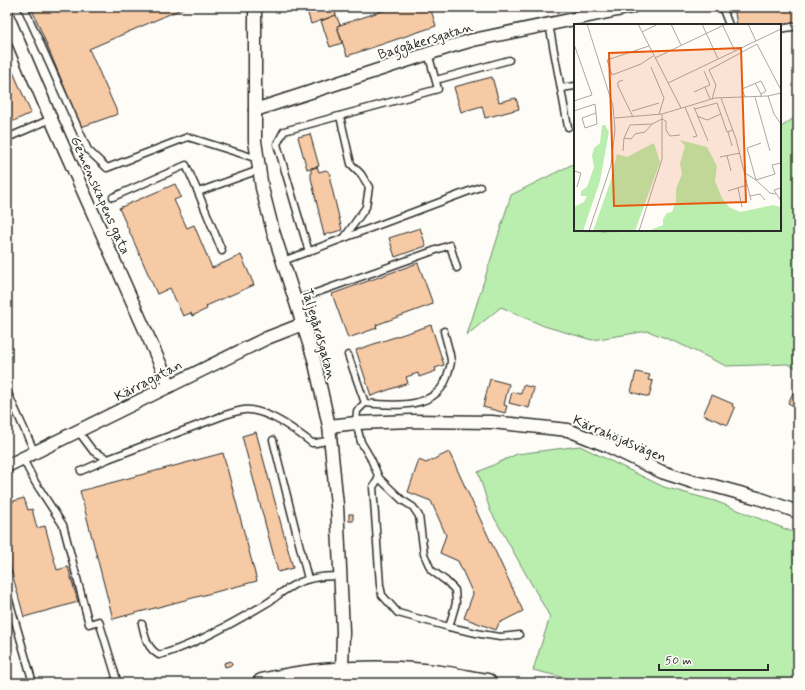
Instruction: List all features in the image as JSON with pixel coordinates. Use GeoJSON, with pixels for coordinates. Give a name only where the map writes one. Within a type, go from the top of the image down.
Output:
{"type":"FeatureCollection","features":[{"type":"Feature","properties":{"kind":"street","name":"Taljegårdsgatan"},"geometry":{"type":"LineString","coordinates":[[255,7],[255,141],[262,188],[273,231],[296,300],[320,382],[329,426],[338,505],[343,631],[342,672]]}},
{"type":"Feature","properties":{"kind":"street","name":"Baggåkersgatan"},"geometry":{"type":"LineString","coordinates":[[255,110],[473,40],[548,24],[601,10],[632,7]]}},
{"type":"Feature","properties":{"kind":"street","name":"Gemenskapens gata"},"geometry":{"type":"LineString","coordinates":[[7,15],[10,29],[170,386]]}},
{"type":"Feature","properties":{"kind":"street","name":"Kärragatan"},"geometry":{"type":"LineString","coordinates":[[7,466],[267,338],[303,324]]}},
{"type":"Feature","properties":{"kind":"street","name":"Kärrahöjdsvägen"},"geometry":{"type":"LineString","coordinates":[[329,426],[356,423],[412,421],[492,422],[568,430],[608,446],[662,472],[692,482],[714,486],[758,498],[798,512]]}},
{"type":"Feature","properties":{"kind":"street"},"geometry":{"type":"LineString","coordinates":[[262,683],[278,679],[342,672],[406,672],[447,675],[488,683]]}},
{"type":"Feature","properties":{"kind":"lane"},"geometry":{"type":"LineString","coordinates":[[24,7],[88,150],[106,168],[188,137],[259,165]]}},
{"type":"Feature","properties":{"kind":"lane"},"geometry":{"type":"LineString","coordinates":[[722,7],[729,24]]}},
{"type":"Feature","properties":{"kind":"lane"},"geometry":{"type":"LineString","coordinates":[[548,24],[568,127]]}},
{"type":"Feature","properties":{"kind":"lane"},"geometry":{"type":"LineString","coordinates":[[781,29],[798,26]]}},
{"type":"Feature","properties":{"kind":"lane"},"geometry":{"type":"LineString","coordinates":[[309,252],[277,144],[284,131],[438,89],[428,54]]}},
{"type":"Feature","properties":{"kind":"lane"},"geometry":{"type":"LineString","coordinates":[[436,80],[509,60]]}},
{"type":"Feature","properties":{"kind":"lane"},"geometry":{"type":"LineString","coordinates":[[561,88],[574,86]]}},
{"type":"Feature","properties":{"kind":"lane"},"geometry":{"type":"LineString","coordinates":[[340,116],[351,164],[361,174],[369,187],[366,207],[344,238]]}},
{"type":"Feature","properties":{"kind":"lane"},"geometry":{"type":"LineString","coordinates":[[7,138],[51,119]]}},
{"type":"Feature","properties":{"kind":"lane"},"geometry":{"type":"LineString","coordinates":[[113,197],[186,165],[222,251]]}},
{"type":"Feature","properties":{"kind":"lane"},"geometry":{"type":"LineString","coordinates":[[198,192],[259,165]]}},
{"type":"Feature","properties":{"kind":"lane"},"geometry":{"type":"LineString","coordinates":[[283,261],[480,187]]}},
{"type":"Feature","properties":{"kind":"lane"},"geometry":{"type":"LineString","coordinates":[[296,300],[450,245],[457,268]]}},
{"type":"Feature","properties":{"kind":"lane"},"geometry":{"type":"LineString","coordinates":[[444,331],[451,362],[446,384],[436,394],[428,399],[413,404],[384,405],[365,403],[357,410],[356,423],[361,442],[371,459],[379,478],[402,500],[413,507],[419,516],[424,554],[430,570],[446,581],[455,590],[456,603],[449,627]]}},
{"type":"Feature","properties":{"kind":"lane"},"geometry":{"type":"LineString","coordinates":[[348,354],[365,403]]}},
{"type":"Feature","properties":{"kind":"lane"},"geometry":{"type":"LineString","coordinates":[[7,391],[35,453]]}},
{"type":"Feature","properties":{"kind":"lane"},"geometry":{"type":"LineString","coordinates":[[81,471],[108,459],[225,415],[244,410],[260,412],[292,428],[312,443],[330,440]]}},
{"type":"Feature","properties":{"kind":"lane"},"geometry":{"type":"LineString","coordinates":[[78,431],[92,451],[108,459]]}},
{"type":"Feature","properties":{"kind":"lane"},"geometry":{"type":"LineString","coordinates":[[273,440],[308,579]]}},
{"type":"Feature","properties":{"kind":"lane"},"geometry":{"type":"LineString","coordinates":[[23,459],[35,482],[63,525],[89,624],[99,621],[117,680],[108,683]]}},
{"type":"Feature","properties":{"kind":"lane"},"geometry":{"type":"LineString","coordinates":[[379,478],[373,487],[382,595],[398,613],[481,634],[500,637],[518,635]]}},
{"type":"Feature","properties":{"kind":"lane"},"geometry":{"type":"LineString","coordinates":[[142,624],[145,638],[151,651],[159,655],[172,652],[219,630],[268,603],[288,588],[308,579],[340,576]]}},
{"type":"Feature","properties":{"kind":"lane"},"geometry":{"type":"LineString","coordinates":[[7,593],[33,683]]}},
{"type":"Feature","properties":{"kind":"green space"},"geometry":{"type":"Polygon","coordinates":[[[798,115],[798,369],[788,364],[726,366],[680,344],[648,331],[592,340],[544,326],[501,307],[467,335],[511,195],[574,164],[574,231],[781,231],[781,127],[798,115]]]}},
{"type":"Feature","properties":{"kind":"green space"},"geometry":{"type":"Polygon","coordinates":[[[580,446],[664,487],[715,501],[798,534],[798,683],[587,683],[533,670],[550,617],[490,510],[478,472],[517,454],[580,446]]]}},
{"type":"Feature","properties":{"kind":"building"},"geometry":{"type":"Polygon","coordinates":[[[31,7],[186,7],[89,49],[118,114],[81,127],[31,7]]]}},
{"type":"Feature","properties":{"kind":"building"},"geometry":{"type":"Polygon","coordinates":[[[306,7],[334,7],[336,15],[311,24],[306,7]]]}},
{"type":"Feature","properties":{"kind":"building"},"geometry":{"type":"Polygon","coordinates":[[[394,7],[430,7],[436,26],[347,56],[337,26],[394,7]]]}},
{"type":"Feature","properties":{"kind":"building"},"geometry":{"type":"Polygon","coordinates":[[[734,7],[798,7],[798,22],[781,25],[737,24],[734,7]]]}},
{"type":"Feature","properties":{"kind":"building"},"geometry":{"type":"Polygon","coordinates":[[[336,15],[340,25],[337,26],[342,43],[330,47],[321,21],[336,15]]]}},
{"type":"Feature","properties":{"kind":"building"},"geometry":{"type":"Polygon","coordinates":[[[7,58],[31,113],[7,124],[7,58]]]}},
{"type":"Feature","properties":{"kind":"building"},"geometry":{"type":"Polygon","coordinates":[[[492,77],[499,102],[516,98],[519,109],[485,118],[482,106],[461,112],[454,87],[492,77]]]}},
{"type":"Feature","properties":{"kind":"building"},"geometry":{"type":"Polygon","coordinates":[[[310,134],[319,166],[307,169],[298,137],[310,134]]]}},
{"type":"Feature","properties":{"kind":"building"},"geometry":{"type":"Polygon","coordinates":[[[317,167],[319,172],[326,170],[331,174],[330,180],[342,230],[324,235],[311,178],[311,169],[317,167]]]}},
{"type":"Feature","properties":{"kind":"building"},"geometry":{"type":"Polygon","coordinates":[[[175,184],[181,197],[174,200],[187,228],[194,225],[212,268],[241,255],[254,285],[206,306],[207,309],[192,316],[191,313],[183,316],[170,288],[157,294],[119,208],[175,184]]]}},
{"type":"Feature","properties":{"kind":"building"},"geometry":{"type":"Polygon","coordinates":[[[420,228],[426,246],[395,257],[389,238],[420,228]]]}},
{"type":"Feature","properties":{"kind":"building"},"geometry":{"type":"Polygon","coordinates":[[[418,263],[433,304],[376,325],[377,328],[348,338],[332,294],[418,263]]]}},
{"type":"Feature","properties":{"kind":"building"},"geometry":{"type":"Polygon","coordinates":[[[431,325],[444,365],[435,368],[436,371],[419,377],[418,373],[406,377],[408,383],[371,396],[356,350],[431,325]]]}},
{"type":"Feature","properties":{"kind":"building"},"geometry":{"type":"Polygon","coordinates":[[[636,372],[650,375],[648,380],[653,381],[649,397],[631,392],[636,372]]]}},
{"type":"Feature","properties":{"kind":"building"},"geometry":{"type":"Polygon","coordinates":[[[490,379],[509,384],[504,405],[507,406],[505,413],[483,407],[490,379]]]}},
{"type":"Feature","properties":{"kind":"building"},"geometry":{"type":"Polygon","coordinates":[[[523,385],[534,388],[529,408],[509,403],[512,392],[521,394],[523,385]]]}},
{"type":"Feature","properties":{"kind":"building"},"geometry":{"type":"Polygon","coordinates":[[[795,389],[798,391],[798,408],[788,403],[795,389]]]}},
{"type":"Feature","properties":{"kind":"building"},"geometry":{"type":"Polygon","coordinates":[[[712,395],[733,404],[732,406],[735,408],[728,425],[703,415],[712,395]]]}},
{"type":"Feature","properties":{"kind":"building"},"geometry":{"type":"Polygon","coordinates":[[[256,432],[293,568],[278,572],[242,436],[256,432]]]}},
{"type":"Feature","properties":{"kind":"building"},"geometry":{"type":"Polygon","coordinates":[[[449,452],[523,611],[499,623],[496,630],[464,618],[473,594],[458,561],[440,553],[446,535],[431,501],[408,492],[419,460],[426,463],[449,452]]]}},
{"type":"Feature","properties":{"kind":"building"},"geometry":{"type":"Polygon","coordinates":[[[223,453],[257,581],[113,619],[80,491],[223,453]]]}},
{"type":"Feature","properties":{"kind":"building"},"geometry":{"type":"Polygon","coordinates":[[[24,498],[28,510],[32,509],[37,528],[45,526],[57,570],[68,567],[78,602],[24,617],[7,555],[7,503],[24,498]]]}},
{"type":"Feature","properties":{"kind":"building"},"geometry":{"type":"Polygon","coordinates":[[[349,514],[353,514],[353,521],[349,521],[349,514]]]}},
{"type":"Feature","properties":{"kind":"building"},"geometry":{"type":"Polygon","coordinates":[[[231,661],[232,665],[225,667],[224,663],[231,661]]]}}]}
